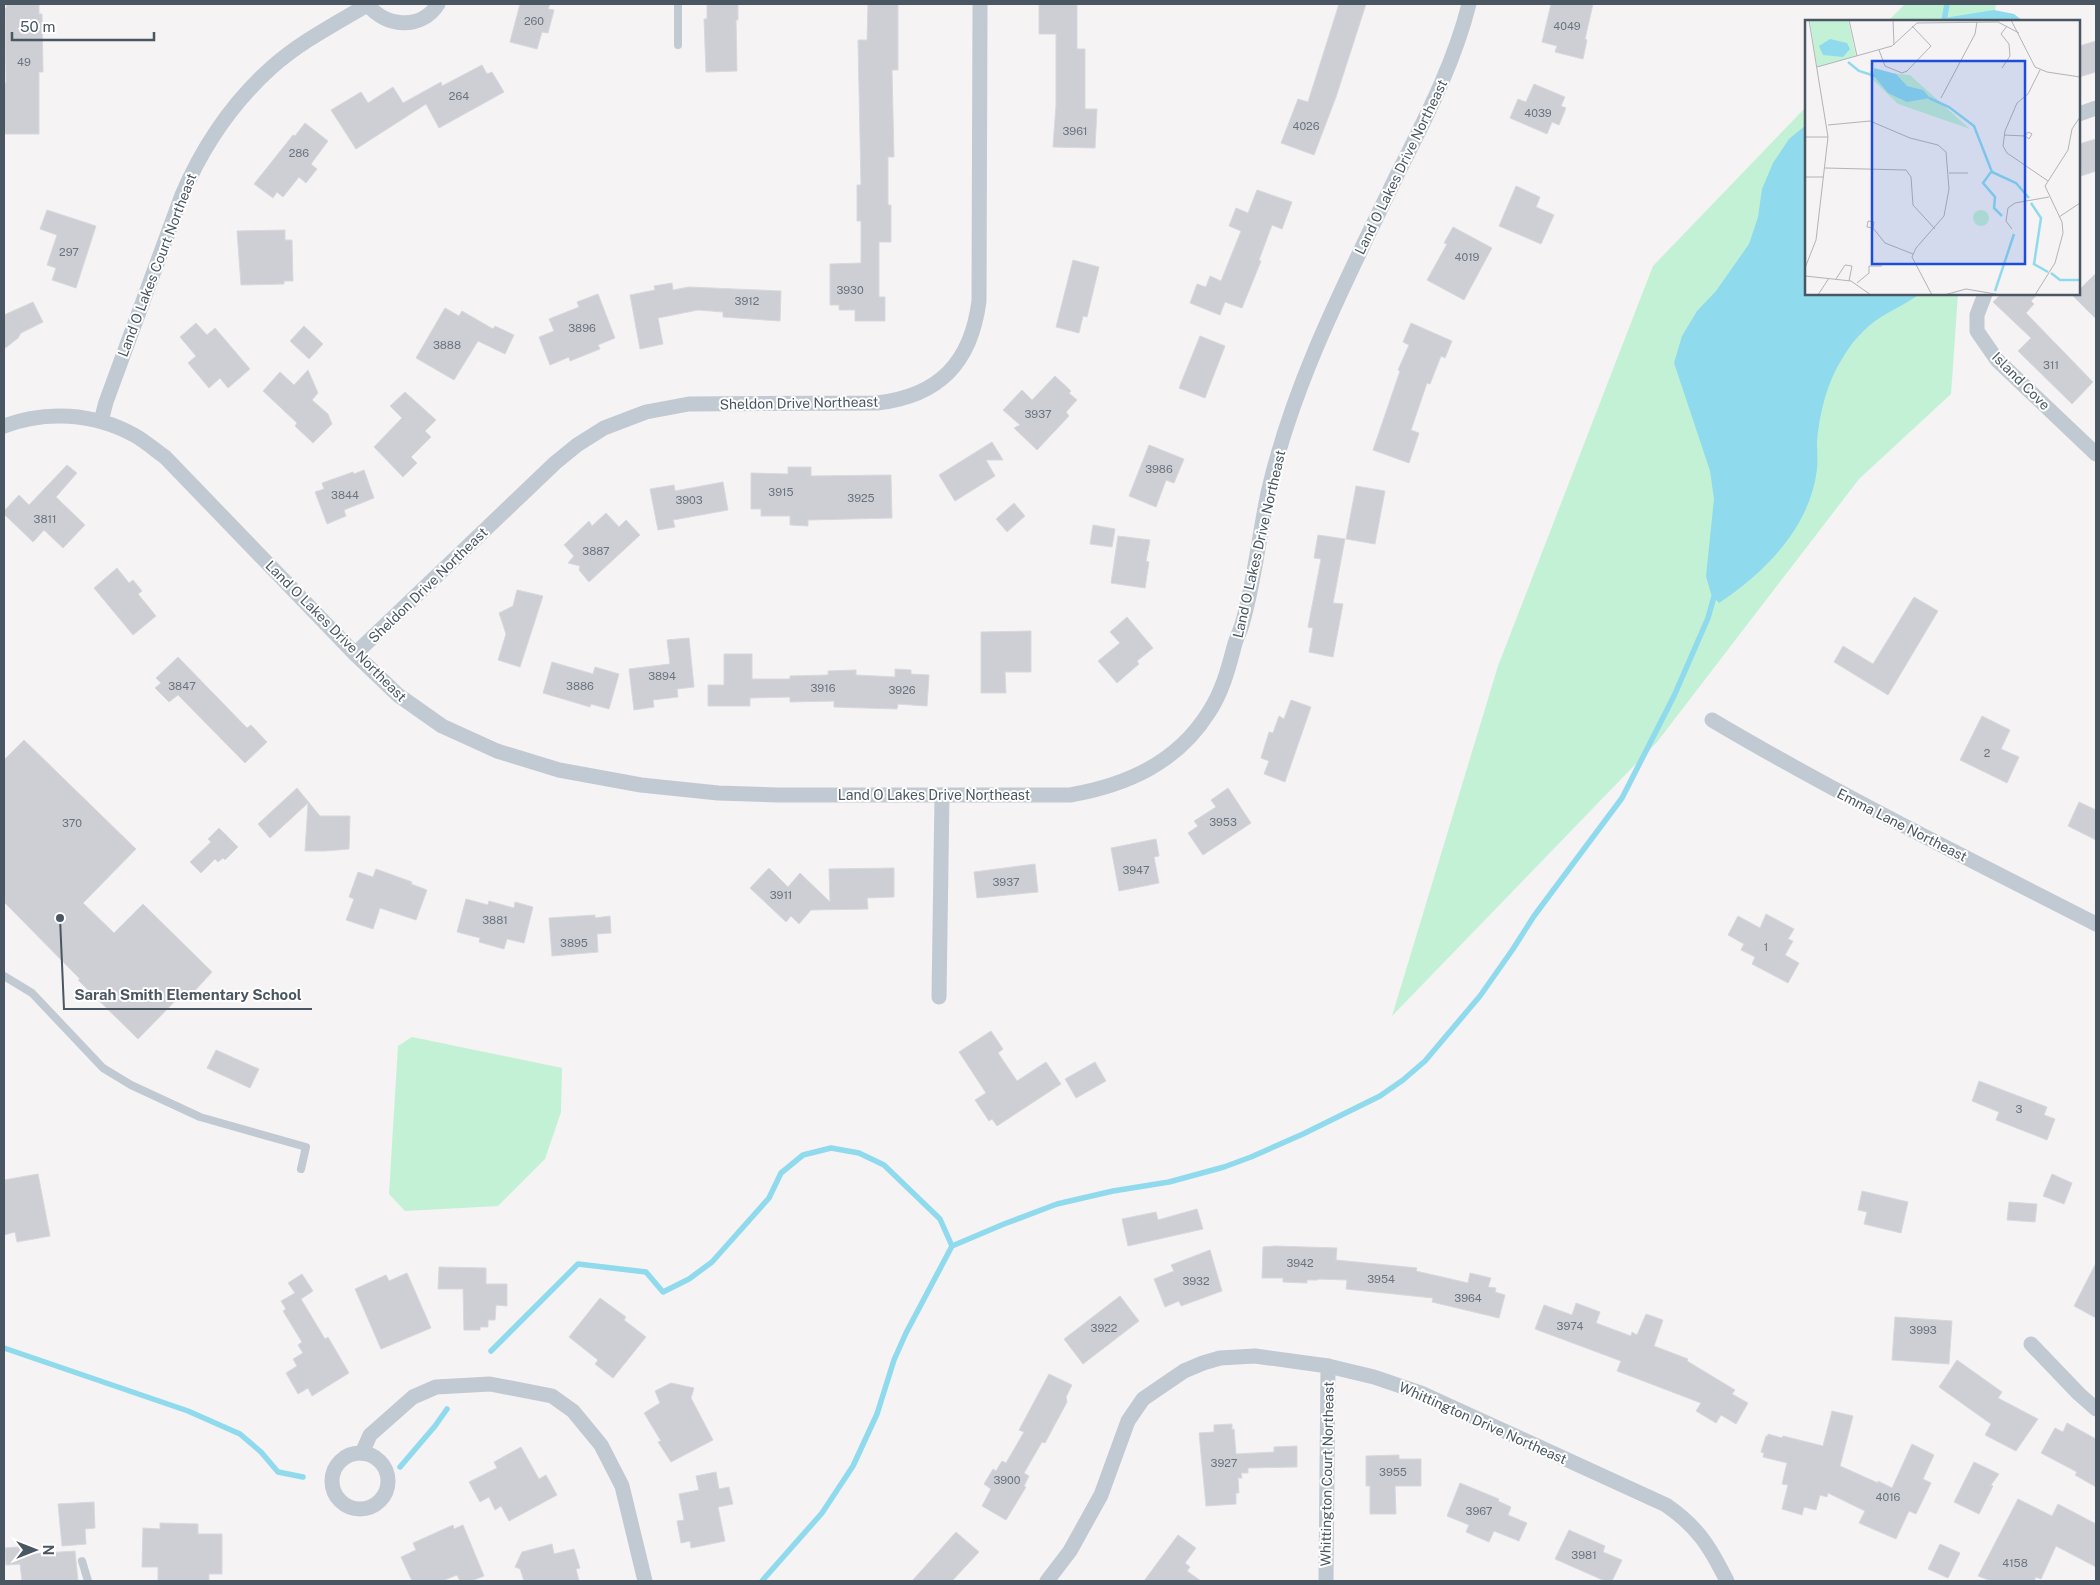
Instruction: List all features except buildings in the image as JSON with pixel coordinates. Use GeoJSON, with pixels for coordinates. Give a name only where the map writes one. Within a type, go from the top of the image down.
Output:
{"type":"FeatureCollection","features":[{"type":"Feature","properties":{"kind":"street","name":"Land O Lakes Court Northeast"},"geometry":{"type":"LineString","coordinates":[[101,421],[106,402],[182,195],[195,165],[211,137],[238,102],[272,67],[307,41],[367,4],[375,14],[385,19],[395,23],[407,23],[418,21],[428,15],[438,4]]}},
{"type":"Feature","properties":{"kind":"street","name":"Sheldon Drive Northeast"},"geometry":{"type":"LineString","coordinates":[[356,654],[555,462],[604,428],[646,412],[689,404],[877,403],[896,401],[924,390],[937,382],[954,367],[965,351],[976,326],[979,301],[980,4]]}},
{"type":"Feature","properties":{"kind":"street","name":"Land O Lakes Drive Northeast"},"geometry":{"type":"LineString","coordinates":[[4,426],[16,421],[42,416],[70,416],[101,421],[134,435],[165,457],[398,695],[442,726],[497,751],[559,770],[641,785],[718,793],[777,795],[1070,794],[1098,790],[1125,782],[1156,766],[1185,742],[1209,713],[1226,680],[1243,621],[1268,491],[1297,395],[1334,306],[1444,80],[1469,4]]}},
{"type":"Feature","properties":{"kind":"street"},"geometry":{"type":"LineString","coordinates":[[2080,114],[2096,108]]}},
{"type":"Feature","properties":{"kind":"street","name":"Island Cove"},"geometry":{"type":"LineString","coordinates":[[1985,295],[1978,315],[1978,331],[1997,360],[2096,454]]}},
{"type":"Feature","properties":{"kind":"street","name":"Emma Lane Northeast"},"geometry":{"type":"LineString","coordinates":[[1712,720],[1787,765],[1864,806],[2096,924]]}},
{"type":"Feature","properties":{"kind":"street"},"geometry":{"type":"LineString","coordinates":[[939,997],[942,795]]}},
{"type":"Feature","properties":{"kind":"street"},"geometry":{"type":"LineString","coordinates":[[2031,1344],[2079,1394],[2096,1408]]}},
{"type":"Feature","properties":{"kind":"street","name":"Whittington Drive Northeast"},"geometry":{"type":"LineString","coordinates":[[1047,1581],[1070,1551],[1101,1495],[1128,1421],[1143,1399],[1184,1371],[1203,1363],[1220,1358],[1255,1356],[1328,1366],[1374,1377],[1421,1393],[1666,1505],[1684,1518],[1700,1534],[1711,1550],[1727,1581]]}},
{"type":"Feature","properties":{"kind":"street","name":"Whittington Court Northeast"},"geometry":{"type":"LineString","coordinates":[[1326,1581],[1328,1366]]}},
{"type":"Feature","properties":{"kind":"street"},"geometry":{"type":"LineString","coordinates":[[362,1453],[370,1435],[413,1397],[436,1386],[490,1384],[552,1396],[572,1411],[601,1445],[622,1486],[645,1581]]}},
{"type":"Feature","properties":{"kind":"lane"},"geometry":{"type":"LineString","coordinates":[[678,4],[678,45]]}},
{"type":"Feature","properties":{"kind":"lane"},"geometry":{"type":"LineString","coordinates":[[4,976],[32,993],[103,1068],[131,1085],[200,1117],[306,1147],[301,1168]]}},
{"type":"Feature","properties":{"kind":"lane"},"geometry":{"type":"LineString","coordinates":[[82,1561],[88,1581]]}},
{"type":"Feature","properties":{"kind":"green space"},"geometry":{"type":"Polygon","coordinates":[[[1905,4],[1996,4],[1993,20],[1889,20],[1905,4]]]}},
{"type":"Feature","properties":{"kind":"green space"},"geometry":{"type":"Polygon","coordinates":[[[1805,108],[1805,295],[1958,295],[1951,394],[1859,479],[1657,742],[1392,1016],[1498,666],[1653,266],[1805,108]]]}},
{"type":"Feature","properties":{"kind":"green space"},"geometry":{"type":"Polygon","coordinates":[[[412,1037],[562,1068],[561,1112],[545,1159],[498,1206],[405,1211],[389,1194],[398,1046],[412,1037]]]}},
{"type":"Feature","properties":{"kind":"water"},"geometry":{"type":"Polygon","coordinates":[[[1994,10],[2014,14],[2022,20],[1941,20],[1994,10]]]}},
{"type":"Feature","properties":{"kind":"water"},"geometry":{"type":"Polygon","coordinates":[[[1805,126],[1805,295],[1918,295],[1875,321],[1854,341],[1846,353],[1832,378],[1822,410],[1817,442],[1817,469],[1813,490],[1805,510],[1795,529],[1768,563],[1719,603],[1711,594],[1706,576],[1714,499],[1710,471],[1674,363],[1682,336],[1697,311],[1716,291],[1749,244],[1758,217],[1762,189],[1773,163],[1789,139],[1805,126]]]}},
{"type":"Feature","properties":{"kind":"waterway"},"geometry":{"type":"LineString","coordinates":[[1944,20],[1947,4]]}},
{"type":"Feature","properties":{"kind":"waterway"},"geometry":{"type":"LineString","coordinates":[[762,1581],[822,1513],[853,1466],[877,1414],[894,1360],[906,1333],[952,1246],[1057,1204],[1113,1191],[1169,1182],[1224,1167],[1251,1157],[1380,1096],[1425,1061],[1480,996],[1534,916],[1622,798],[1674,696],[1708,618],[1715,593]]}},
{"type":"Feature","properties":{"kind":"waterway"},"geometry":{"type":"LineString","coordinates":[[491,1351],[578,1264],[646,1272],[663,1292],[689,1279],[712,1262],[769,1198],[781,1173],[803,1155],[831,1148],[859,1153],[884,1165],[940,1219],[952,1246]]}},
{"type":"Feature","properties":{"kind":"waterway"},"geometry":{"type":"LineString","coordinates":[[4,1348],[188,1411],[240,1434],[261,1452],[278,1472],[303,1477]]}},
{"type":"Feature","properties":{"kind":"waterway"},"geometry":{"type":"LineString","coordinates":[[400,1467],[447,1409]]}},
{"type":"Feature","properties":{"kind":"place","name":"Sarah Smith Elementary School"},"geometry":{"type":"Point","coordinates":[60,918]}}]}
